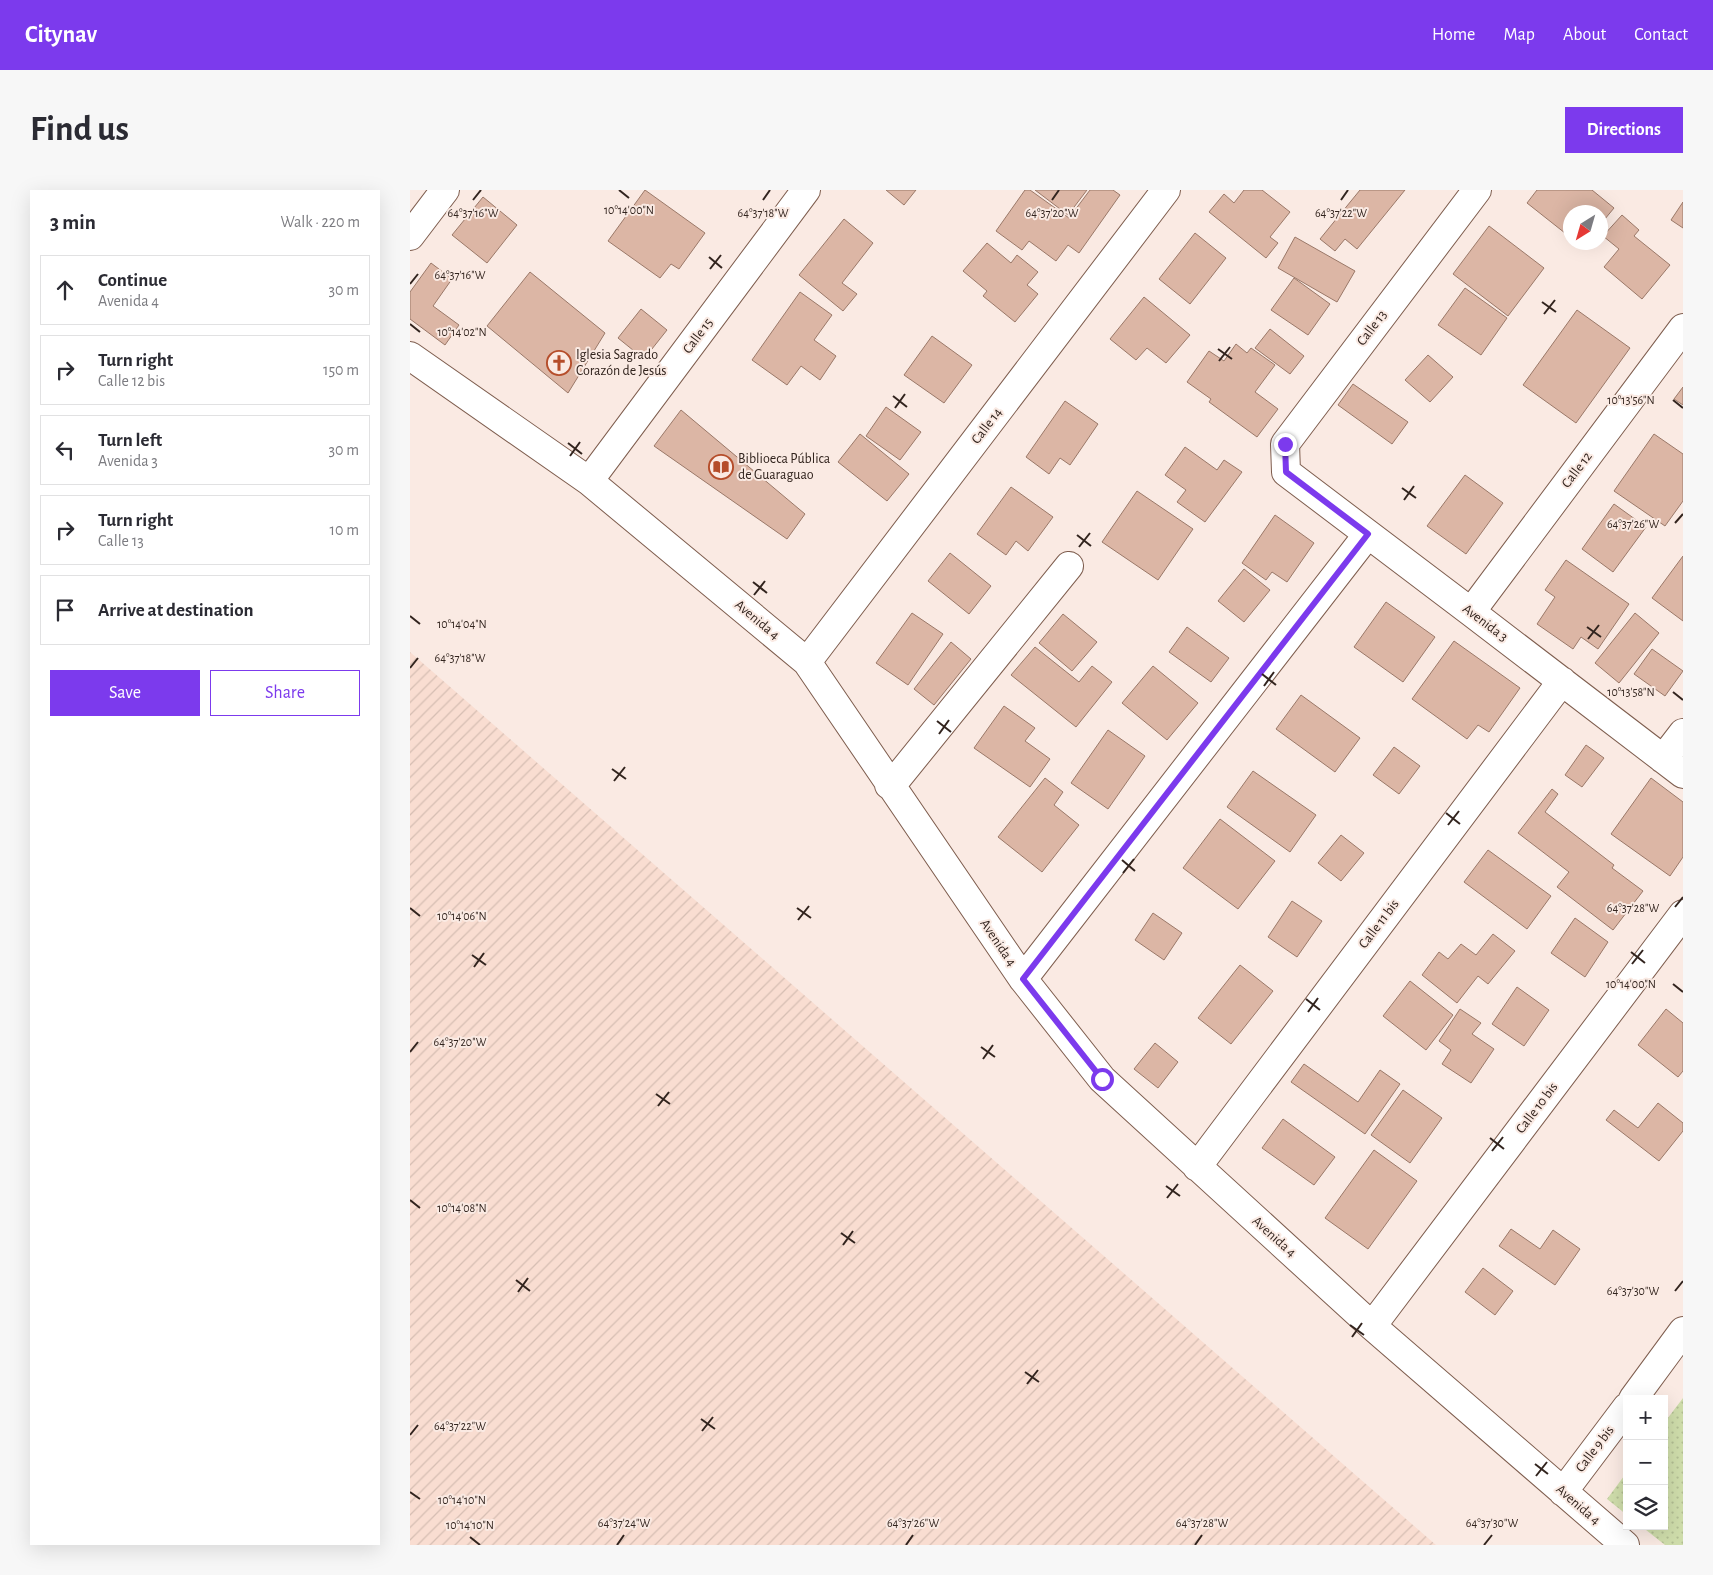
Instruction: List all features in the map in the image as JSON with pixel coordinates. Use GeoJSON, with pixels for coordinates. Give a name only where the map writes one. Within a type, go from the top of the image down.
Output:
{"type":"FeatureCollection","features":[{"type":"Feature","properties":{"kind":"street"},"geometry":{"type":"LineString","coordinates":[[410,236],[445,190]]}},
{"type":"Feature","properties":{"kind":"street","name":"Calle 15"},"geometry":{"type":"LineString","coordinates":[[589,481],[806,190]]}},
{"type":"Feature","properties":{"kind":"street","name":"Calle 14"},"geometry":{"type":"LineString","coordinates":[[807,662],[1166,190]]}},
{"type":"Feature","properties":{"kind":"street","name":"Calle 13"},"geometry":{"type":"LineString","coordinates":[[1286,472],[1285,444],[1477,190]]}},
{"type":"Feature","properties":{"kind":"street","name":"Calle 12"},"geometry":{"type":"LineString","coordinates":[[1471,612],[1683,328]]}},
{"type":"Feature","properties":{"kind":"street","name":"Avenida 4"},"geometry":{"type":"LineString","coordinates":[[410,356],[589,481],[807,662],[1023,979],[1102,1079],[1372,1326],[1625,1545]]}},
{"type":"Feature","properties":{"kind":"street","name":"Avenida 3"},"geometry":{"type":"LineString","coordinates":[[1286,472],[1673,767]]}},
{"type":"Feature","properties":{"kind":"street"},"geometry":{"type":"LineString","coordinates":[[1023,979],[1368,534]]}},
{"type":"Feature","properties":{"kind":"street"},"geometry":{"type":"LineString","coordinates":[[890,786],[1069,566]]}},
{"type":"Feature","properties":{"kind":"street","name":"Calle 11 bis"},"geometry":{"type":"LineString","coordinates":[[1197,1167],[1562,681]]}},
{"type":"Feature","properties":{"kind":"street"},"geometry":{"type":"LineString","coordinates":[[1673,767],[1683,734]]}},
{"type":"Feature","properties":{"kind":"street","name":"Calle 10 bis"},"geometry":{"type":"LineString","coordinates":[[1372,1326],[1683,914]]}},
{"type":"Feature","properties":{"kind":"street"},"geometry":{"type":"LineString","coordinates":[[1636,1395],[1683,1331]]}},
{"type":"Feature","properties":{"kind":"street","name":"Calle 9 bis"},"geometry":{"type":"LineString","coordinates":[[1563,1492],[1623,1412]]}},
{"type":"Feature","properties":{"kind":"shaded area"},"geometry":{"type":"Polygon","coordinates":[[[410,652],[1436,1545],[410,1545],[410,652]]]}},
{"type":"Feature","properties":{"kind":"green space"},"geometry":{"type":"Polygon","coordinates":[[[1683,1398],[1683,1545],[1665,1545],[1646,1530],[1668,1530],[1668,1418],[1683,1398]]]}},
{"type":"Feature","properties":{"kind":"green space"},"geometry":{"type":"Polygon","coordinates":[[[1623,1477],[1623,1512],[1607,1499],[1623,1477]]]}},
{"type":"Feature","properties":{"kind":"building"},"geometry":{"type":"Polygon","coordinates":[[[645,190],[705,233],[679,269],[671,264],[660,278],[608,241],[645,190]]]}},
{"type":"Feature","properties":{"kind":"building"},"geometry":{"type":"Polygon","coordinates":[[[886,190],[916,190],[904,205],[886,190]]]}},
{"type":"Feature","properties":{"kind":"building"},"geometry":{"type":"Polygon","coordinates":[[[1025,190],[1030,190],[1069,218],[1090,190],[1113,190],[1120,195],[1079,253],[1068,245],[1056,261],[1029,241],[1022,250],[996,231],[1025,190]]]}},
{"type":"Feature","properties":{"kind":"building"},"geometry":{"type":"Polygon","coordinates":[[[1035,190],[1087,190],[1068,215],[1035,190]]]}},
{"type":"Feature","properties":{"kind":"building"},"geometry":{"type":"Polygon","coordinates":[[[1244,190],[1262,190],[1290,212],[1270,237],[1278,243],[1266,258],[1209,212],[1224,194],[1234,203],[1244,190]]]}},
{"type":"Feature","properties":{"kind":"building"},"geometry":{"type":"Polygon","coordinates":[[[1360,190],[1405,190],[1357,249],[1345,239],[1335,251],[1320,239],[1360,190]]]}},
{"type":"Feature","properties":{"kind":"building"},"geometry":{"type":"Polygon","coordinates":[[[1537,190],[1592,190],[1614,208],[1608,215],[1608,205],[1563,205],[1563,231],[1527,203],[1537,190]]]}},
{"type":"Feature","properties":{"kind":"building"},"geometry":{"type":"Polygon","coordinates":[[[483,197],[517,225],[487,263],[452,235],[483,197]]]}},
{"type":"Feature","properties":{"kind":"building"},"geometry":{"type":"Polygon","coordinates":[[[1683,202],[1683,228],[1671,220],[1683,202]]]}},
{"type":"Feature","properties":{"kind":"building"},"geometry":{"type":"Polygon","coordinates":[[[1622,215],[1639,230],[1634,236],[1670,265],[1642,299],[1604,267],[1619,249],[1608,240],[1608,230],[1622,215]]]}},
{"type":"Feature","properties":{"kind":"building"},"geometry":{"type":"Polygon","coordinates":[[[844,219],[873,243],[842,283],[857,294],[843,311],[799,275],[844,219]]]}},
{"type":"Feature","properties":{"kind":"building"},"geometry":{"type":"Polygon","coordinates":[[[1489,226],[1544,268],[1508,316],[1453,274],[1489,226]]]}},
{"type":"Feature","properties":{"kind":"building"},"geometry":{"type":"Polygon","coordinates":[[[1195,233],[1226,258],[1190,304],[1159,279],[1195,233]]]}},
{"type":"Feature","properties":{"kind":"building"},"geometry":{"type":"Polygon","coordinates":[[[1295,237],[1355,271],[1337,302],[1278,268],[1295,237]]]}},
{"type":"Feature","properties":{"kind":"building"},"geometry":{"type":"Polygon","coordinates":[[[987,243],[1011,263],[1017,255],[1038,272],[1027,285],[1038,294],[1015,322],[983,296],[987,291],[963,271],[987,243]]]}},
{"type":"Feature","properties":{"kind":"building"},"geometry":{"type":"Polygon","coordinates":[[[431,263],[452,279],[433,306],[459,325],[445,345],[410,319],[410,292],[431,263]]]}},
{"type":"Feature","properties":{"kind":"building","name":"Iglesia Sagrado Corazón de Jesús"},"geometry":{"type":"Polygon","coordinates":[[[530,272],[605,333],[568,393],[487,326],[530,272]]]}},
{"type":"Feature","properties":{"kind":"building"},"geometry":{"type":"Polygon","coordinates":[[[1294,278],[1330,304],[1308,335],[1271,310],[1294,278]]]}},
{"type":"Feature","properties":{"kind":"building"},"geometry":{"type":"Polygon","coordinates":[[[1465,288],[1507,318],[1481,355],[1438,325],[1465,288]]]}},
{"type":"Feature","properties":{"kind":"building"},"geometry":{"type":"Polygon","coordinates":[[[800,292],[832,315],[814,340],[836,356],[820,380],[801,366],[787,385],[752,360],[800,292]]]}},
{"type":"Feature","properties":{"kind":"building"},"geometry":{"type":"Polygon","coordinates":[[[1144,297],[1190,335],[1166,363],[1147,348],[1136,360],[1110,339],[1144,297]]]}},
{"type":"Feature","properties":{"kind":"building"},"geometry":{"type":"Polygon","coordinates":[[[641,309],[667,330],[644,359],[618,338],[641,309]]]}},
{"type":"Feature","properties":{"kind":"building"},"geometry":{"type":"Polygon","coordinates":[[[1577,310],[1630,348],[1576,423],[1523,385],[1577,310]]]}},
{"type":"Feature","properties":{"kind":"building"},"geometry":{"type":"Polygon","coordinates":[[[1270,329],[1304,356],[1290,374],[1255,348],[1270,329]]]}},
{"type":"Feature","properties":{"kind":"building"},"geometry":{"type":"Polygon","coordinates":[[[932,336],[972,365],[944,403],[904,375],[932,336]]]}},
{"type":"Feature","properties":{"kind":"building"},"geometry":{"type":"Polygon","coordinates":[[[1236,344],[1247,353],[1251,348],[1275,365],[1255,392],[1278,409],[1257,437],[1209,402],[1211,399],[1187,382],[1209,351],[1224,361],[1236,344]]]}},
{"type":"Feature","properties":{"kind":"building"},"geometry":{"type":"Polygon","coordinates":[[[1428,355],[1453,377],[1430,402],[1405,380],[1428,355]]]}},
{"type":"Feature","properties":{"kind":"building"},"geometry":{"type":"Polygon","coordinates":[[[1353,384],[1408,422],[1392,444],[1338,405],[1353,384]]]}},
{"type":"Feature","properties":{"kind":"building"},"geometry":{"type":"Polygon","coordinates":[[[1683,387],[1683,405],[1674,399],[1683,387]]]}},
{"type":"Feature","properties":{"kind":"building"},"geometry":{"type":"Polygon","coordinates":[[[1065,401],[1098,424],[1070,465],[1060,458],[1049,474],[1026,457],[1065,401]]]}},
{"type":"Feature","properties":{"kind":"building"},"geometry":{"type":"Polygon","coordinates":[[[886,407],[921,432],[900,460],[866,436],[886,407]]]}},
{"type":"Feature","properties":{"kind":"building"},"geometry":{"type":"Polygon","coordinates":[[[681,410],[805,514],[787,539],[654,446],[681,410]]]}},
{"type":"Feature","properties":{"kind":"building"},"geometry":{"type":"Polygon","coordinates":[[[860,434],[909,474],[887,501],[838,462],[860,434]]]}},
{"type":"Feature","properties":{"kind":"building"},"geometry":{"type":"Polygon","coordinates":[[[1654,434],[1683,454],[1683,501],[1665,526],[1614,491],[1654,434]]]}},
{"type":"Feature","properties":{"kind":"building"},"geometry":{"type":"Polygon","coordinates":[[[1185,447],[1217,470],[1224,460],[1242,472],[1205,522],[1177,502],[1186,490],[1165,475],[1185,447]]]}},
{"type":"Feature","properties":{"kind":"building"},"geometry":{"type":"Polygon","coordinates":[[[1465,475],[1503,503],[1466,554],[1427,526],[1465,475]]]}},
{"type":"Feature","properties":{"kind":"building"},"geometry":{"type":"Polygon","coordinates":[[[1011,487],[1053,517],[1028,551],[1016,541],[1006,555],[977,534],[1011,487]]]}},
{"type":"Feature","properties":{"kind":"building"},"geometry":{"type":"Polygon","coordinates":[[[1137,491],[1193,529],[1158,580],[1102,542],[1137,491]]]}},
{"type":"Feature","properties":{"kind":"building"},"geometry":{"type":"Polygon","coordinates":[[[1614,504],[1646,527],[1613,572],[1582,549],[1614,504]]]}},
{"type":"Feature","properties":{"kind":"building"},"geometry":{"type":"Polygon","coordinates":[[[1275,515],[1314,543],[1287,582],[1272,572],[1266,580],[1242,563],[1275,515]]]}},
{"type":"Feature","properties":{"kind":"building"},"geometry":{"type":"Polygon","coordinates":[[[950,553],[991,586],[969,614],[928,581],[950,553]]]}},
{"type":"Feature","properties":{"kind":"building"},"geometry":{"type":"Polygon","coordinates":[[[1683,556],[1683,621],[1652,598],[1683,556]]]}},
{"type":"Feature","properties":{"kind":"building"},"geometry":{"type":"Polygon","coordinates":[[[1566,560],[1629,604],[1598,649],[1581,637],[1573,649],[1537,624],[1555,597],[1545,590],[1566,560]]]}},
{"type":"Feature","properties":{"kind":"building"},"geometry":{"type":"Polygon","coordinates":[[[1244,569],[1270,590],[1244,622],[1218,601],[1244,569]]]}},
{"type":"Feature","properties":{"kind":"building"},"geometry":{"type":"Polygon","coordinates":[[[1386,602],[1435,637],[1403,682],[1354,647],[1386,602]]]}},
{"type":"Feature","properties":{"kind":"building"},"geometry":{"type":"Polygon","coordinates":[[[912,613],[943,634],[908,685],[876,663],[912,613]]]}},
{"type":"Feature","properties":{"kind":"building"},"geometry":{"type":"Polygon","coordinates":[[[1635,613],[1659,633],[1619,683],[1595,663],[1635,613]]]}},
{"type":"Feature","properties":{"kind":"building"},"geometry":{"type":"Polygon","coordinates":[[[1063,614],[1097,642],[1072,671],[1039,643],[1063,614]]]}},
{"type":"Feature","properties":{"kind":"building"},"geometry":{"type":"Polygon","coordinates":[[[1187,627],[1229,658],[1211,682],[1169,652],[1187,627]]]}},
{"type":"Feature","properties":{"kind":"building"},"geometry":{"type":"Polygon","coordinates":[[[1454,641],[1520,688],[1489,732],[1478,725],[1467,739],[1412,699],[1454,641]]]}},
{"type":"Feature","properties":{"kind":"building"},"geometry":{"type":"Polygon","coordinates":[[[951,642],[971,659],[934,705],[914,689],[951,642]]]}},
{"type":"Feature","properties":{"kind":"building"},"geometry":{"type":"Polygon","coordinates":[[[1035,647],[1079,682],[1092,666],[1112,682],[1076,727],[1011,675],[1035,647]]]}},
{"type":"Feature","properties":{"kind":"building"},"geometry":{"type":"Polygon","coordinates":[[[1652,649],[1683,671],[1665,696],[1634,674],[1652,649]]]}},
{"type":"Feature","properties":{"kind":"building"},"geometry":{"type":"Polygon","coordinates":[[[1153,666],[1198,703],[1167,740],[1122,703],[1153,666]]]}},
{"type":"Feature","properties":{"kind":"building"},"geometry":{"type":"Polygon","coordinates":[[[1301,695],[1360,738],[1335,772],[1276,729],[1301,695]]]}},
{"type":"Feature","properties":{"kind":"building"},"geometry":{"type":"Polygon","coordinates":[[[1004,706],[1035,728],[1025,741],[1050,759],[1030,787],[974,748],[1004,706]]]}},
{"type":"Feature","properties":{"kind":"building"},"geometry":{"type":"Polygon","coordinates":[[[1108,730],[1145,756],[1108,809],[1071,783],[1108,730]]]}},
{"type":"Feature","properties":{"kind":"building"},"geometry":{"type":"Polygon","coordinates":[[[1586,745],[1604,758],[1582,787],[1565,775],[1586,745]]]}},
{"type":"Feature","properties":{"kind":"building"},"geometry":{"type":"Polygon","coordinates":[[[1394,747],[1420,766],[1399,794],[1373,775],[1394,747]]]}},
{"type":"Feature","properties":{"kind":"building"},"geometry":{"type":"Polygon","coordinates":[[[1253,771],[1316,815],[1290,852],[1227,807],[1253,771]]]}},
{"type":"Feature","properties":{"kind":"building"},"geometry":{"type":"Polygon","coordinates":[[[1045,778],[1063,792],[1054,805],[1079,825],[1042,872],[998,837],[1045,778]]]}},
{"type":"Feature","properties":{"kind":"building"},"geometry":{"type":"Polygon","coordinates":[[[1651,778],[1683,802],[1683,857],[1670,876],[1611,834],[1651,778]]]}},
{"type":"Feature","properties":{"kind":"building"},"geometry":{"type":"Polygon","coordinates":[[[1552,789],[1558,794],[1545,812],[1614,865],[1612,868],[1643,891],[1613,930],[1557,887],[1569,872],[1518,833],[1552,789]]]}},
{"type":"Feature","properties":{"kind":"building"},"geometry":{"type":"Polygon","coordinates":[[[1220,819],[1275,861],[1238,909],[1183,868],[1220,819]]]}},
{"type":"Feature","properties":{"kind":"building"},"geometry":{"type":"Polygon","coordinates":[[[1341,835],[1364,853],[1341,881],[1318,863],[1341,835]]]}},
{"type":"Feature","properties":{"kind":"building"},"geometry":{"type":"Polygon","coordinates":[[[1488,850],[1551,896],[1527,929],[1464,882],[1488,850]]]}},
{"type":"Feature","properties":{"kind":"building"},"geometry":{"type":"Polygon","coordinates":[[[1292,901],[1322,921],[1297,957],[1268,937],[1292,901]]]}},
{"type":"Feature","properties":{"kind":"building"},"geometry":{"type":"Polygon","coordinates":[[[1153,913],[1182,933],[1164,960],[1135,940],[1153,913]]]}},
{"type":"Feature","properties":{"kind":"building"},"geometry":{"type":"Polygon","coordinates":[[[1575,918],[1608,942],[1585,977],[1551,953],[1575,918]]]}},
{"type":"Feature","properties":{"kind":"building"},"geometry":{"type":"Polygon","coordinates":[[[1493,934],[1515,951],[1488,984],[1478,976],[1457,1003],[1422,975],[1439,952],[1448,959],[1461,944],[1476,955],[1493,934]]]}},
{"type":"Feature","properties":{"kind":"building"},"geometry":{"type":"Polygon","coordinates":[[[1240,965],[1273,991],[1231,1044],[1198,1018],[1240,965]]]}},
{"type":"Feature","properties":{"kind":"building"},"geometry":{"type":"Polygon","coordinates":[[[1410,981],[1453,1015],[1426,1050],[1383,1016],[1410,981]]]}},
{"type":"Feature","properties":{"kind":"building"},"geometry":{"type":"Polygon","coordinates":[[[1517,987],[1549,1010],[1524,1046],[1492,1024],[1517,987]]]}},
{"type":"Feature","properties":{"kind":"building"},"geometry":{"type":"Polygon","coordinates":[[[1460,1009],[1481,1023],[1472,1034],[1494,1049],[1471,1083],[1442,1064],[1451,1050],[1439,1041],[1460,1009]]]}},
{"type":"Feature","properties":{"kind":"building"},"geometry":{"type":"Polygon","coordinates":[[[1666,1009],[1683,1023],[1683,1071],[1678,1077],[1638,1045],[1666,1009]]]}},
{"type":"Feature","properties":{"kind":"building"},"geometry":{"type":"Polygon","coordinates":[[[1155,1043],[1178,1062],[1158,1088],[1134,1069],[1155,1043]]]}},
{"type":"Feature","properties":{"kind":"building"},"geometry":{"type":"Polygon","coordinates":[[[1304,1064],[1358,1102],[1380,1070],[1400,1084],[1365,1134],[1291,1082],[1304,1064]]]}},
{"type":"Feature","properties":{"kind":"building"},"geometry":{"type":"Polygon","coordinates":[[[1403,1090],[1442,1118],[1410,1163],[1371,1135],[1403,1090]]]}},
{"type":"Feature","properties":{"kind":"building"},"geometry":{"type":"Polygon","coordinates":[[[1658,1103],[1683,1123],[1683,1131],[1659,1161],[1606,1120],[1614,1110],[1638,1128],[1658,1103]]]}},
{"type":"Feature","properties":{"kind":"building"},"geometry":{"type":"Polygon","coordinates":[[[1283,1119],[1335,1157],[1314,1185],[1262,1148],[1283,1119]]]}},
{"type":"Feature","properties":{"kind":"building"},"geometry":{"type":"Polygon","coordinates":[[[1374,1150],[1417,1181],[1368,1249],[1325,1218],[1374,1150]]]}},
{"type":"Feature","properties":{"kind":"building"},"geometry":{"type":"Polygon","coordinates":[[[1511,1229],[1540,1249],[1553,1230],[1580,1249],[1555,1285],[1499,1246],[1511,1229]]]}},
{"type":"Feature","properties":{"kind":"building"},"geometry":{"type":"Polygon","coordinates":[[[1483,1268],[1513,1291],[1495,1315],[1465,1292],[1483,1268]]]}},
{"type":"Feature","properties":{"kind":"place","name":"Iglesia Sagrado Corazón de Jesús"},"geometry":{"type":"Point","coordinates":[559,363]}},
{"type":"Feature","properties":{"kind":"place","name":"Biblioeca Pública de Guaraguao"},"geometry":{"type":"Point","coordinates":[721,467]}},
{"type":"Feature","properties":{"kind":"route"},"geometry":{"type":"LineString","coordinates":[[1102,1079],[1023,979],[1368,534],[1286,472],[1285,444]]}}]}
